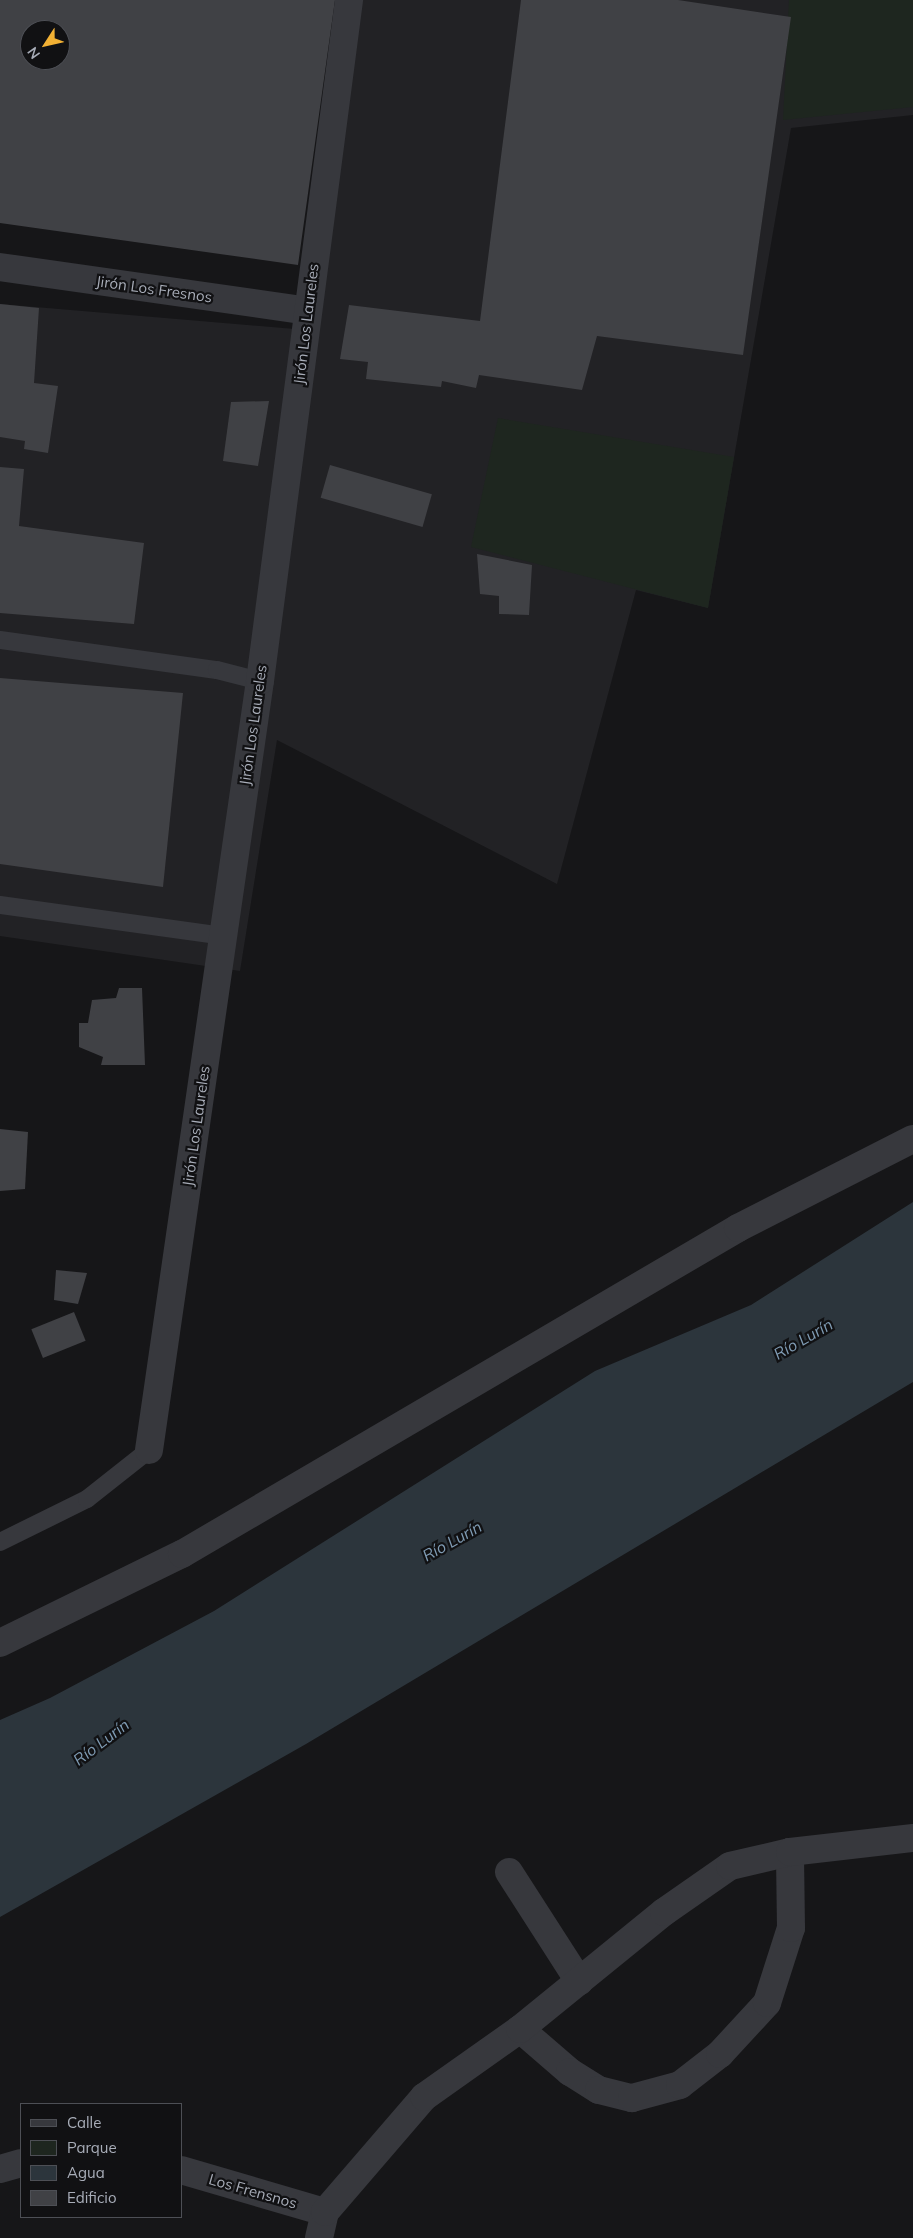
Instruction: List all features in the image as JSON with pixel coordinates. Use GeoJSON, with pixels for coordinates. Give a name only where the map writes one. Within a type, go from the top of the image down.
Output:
{"type":"FeatureCollection","features":[{"type":"Feature","properties":{"kind":"street","name":"Jirón Los Laureles"},"geometry":{"type":"LineString","coordinates":[[149,1450],[260,682],[349,0]]}},
{"type":"Feature","properties":{"kind":"street","name":"Jirón Los Fresnos"},"geometry":{"type":"LineString","coordinates":[[0,267],[308,311]]}},
{"type":"Feature","properties":{"kind":"street"},"geometry":{"type":"LineString","coordinates":[[0,1643],[182,1554],[738,1228],[913,1139]]}},
{"type":"Feature","properties":{"kind":"street"},"geometry":{"type":"LineString","coordinates":[[322,2225],[424,2097],[520,2029],[664,1912],[730,1866],[790,1852],[913,1838]]}},
{"type":"Feature","properties":{"kind":"street"},"geometry":{"type":"LineString","coordinates":[[520,2029],[570,2072],[599,2090],[632,2098],[680,2085],[720,2054],[767,2003],[791,1928],[790,1852]]}},
{"type":"Feature","properties":{"kind":"street"},"geometry":{"type":"LineString","coordinates":[[510,1872],[579,1981]]}},
{"type":"Feature","properties":{"kind":"street"},"geometry":{"type":"LineString","coordinates":[[0,2169],[20,2163]]}},
{"type":"Feature","properties":{"kind":"street","name":"Los Frensnos"},"geometry":{"type":"LineString","coordinates":[[182,2170],[322,2225]]}},
{"type":"Feature","properties":{"kind":"lane"},"geometry":{"type":"LineString","coordinates":[[0,640],[217,670],[260,682]]}},
{"type":"Feature","properties":{"kind":"lane"},"geometry":{"type":"LineString","coordinates":[[0,905],[223,936]]}},
{"type":"Feature","properties":{"kind":"lane"},"geometry":{"type":"LineString","coordinates":[[0,1542],[87,1499],[149,1450]]}},
{"type":"Feature","properties":{"kind":"shaded area"},"geometry":{"type":"Polygon","coordinates":[[[362,0],[913,0],[913,115],[791,128],[708,608],[636,590],[557,884],[277,740],[240,971],[0,936],[0,304],[318,331],[362,0]]]}},
{"type":"Feature","properties":{"kind":"green space"},"geometry":{"type":"Polygon","coordinates":[[[789,0],[913,0],[913,107],[783,120],[789,0]]]}},
{"type":"Feature","properties":{"kind":"green space"},"geometry":{"type":"Polygon","coordinates":[[[498,418],[734,457],[708,608],[471,547],[498,418]]]}},
{"type":"Feature","properties":{"kind":"water","name":"Río Lurín"},"geometry":{"type":"Polygon","coordinates":[[[913,1202],[913,1382],[306,1744],[0,1917],[0,1720],[50,1698],[214,1611],[595,1371],[751,1305],[913,1202]]]}},
{"type":"Feature","properties":{"kind":"building"},"geometry":{"type":"Polygon","coordinates":[[[0,0],[335,0],[298,265],[0,223],[0,0]]]}},
{"type":"Feature","properties":{"kind":"building"},"geometry":{"type":"Polygon","coordinates":[[[521,0],[678,0],[791,17],[743,355],[597,336],[582,390],[479,375],[476,388],[442,381],[441,387],[366,379],[368,362],[340,359],[349,305],[480,321],[521,0]]]}},
{"type":"Feature","properties":{"kind":"building"},"geometry":{"type":"Polygon","coordinates":[[[0,304],[39,308],[34,383],[58,386],[48,453],[24,449],[25,441],[0,437],[0,304]]]}},
{"type":"Feature","properties":{"kind":"building"},"geometry":{"type":"Polygon","coordinates":[[[269,401],[258,466],[223,461],[231,402],[269,401]]]}},
{"type":"Feature","properties":{"kind":"building"},"geometry":{"type":"Polygon","coordinates":[[[330,465],[432,494],[423,527],[321,498],[330,465]]]}},
{"type":"Feature","properties":{"kind":"building"},"geometry":{"type":"Polygon","coordinates":[[[0,467],[24,469],[19,526],[144,543],[134,624],[0,613],[0,467]]]}},
{"type":"Feature","properties":{"kind":"building"},"geometry":{"type":"Polygon","coordinates":[[[477,554],[532,565],[529,615],[499,614],[499,596],[480,594],[477,554]]]}},
{"type":"Feature","properties":{"kind":"building"},"geometry":{"type":"Polygon","coordinates":[[[0,678],[183,693],[163,887],[0,864],[0,678]]]}},
{"type":"Feature","properties":{"kind":"building"},"geometry":{"type":"Polygon","coordinates":[[[119,988],[142,988],[145,1065],[101,1065],[103,1057],[79,1047],[79,1023],[88,1023],[92,1000],[116,998],[119,988]]]}},
{"type":"Feature","properties":{"kind":"building"},"geometry":{"type":"Polygon","coordinates":[[[0,1129],[28,1132],[25,1189],[0,1191],[0,1129]]]}},
{"type":"Feature","properties":{"kind":"building"},"geometry":{"type":"Polygon","coordinates":[[[56,1270],[87,1273],[78,1304],[54,1300],[56,1270]]]}},
{"type":"Feature","properties":{"kind":"building"},"geometry":{"type":"Polygon","coordinates":[[[74,1312],[86,1341],[43,1358],[31,1329],[74,1312]]]}}]}
